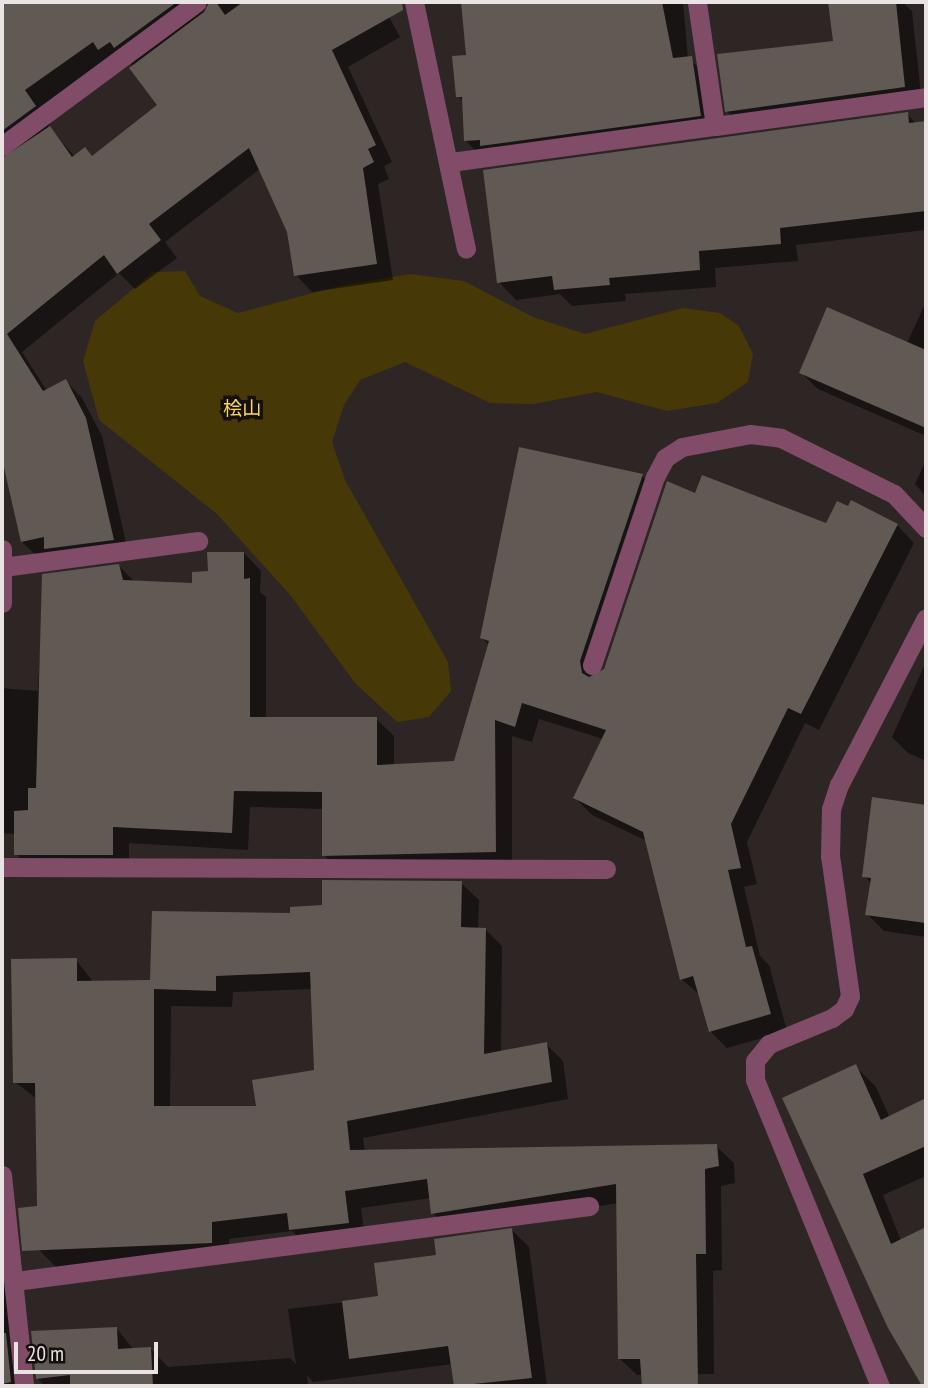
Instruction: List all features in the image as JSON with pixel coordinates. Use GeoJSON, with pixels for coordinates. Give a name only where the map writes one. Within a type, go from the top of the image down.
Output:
{"type":"FeatureCollection","features":[{"type":"Feature","properties":{"kind":"street"},"geometry":{"type":"LineString","coordinates":[[2,146],[197,2]]}},
{"type":"Feature","properties":{"kind":"street"},"geometry":{"type":"LineString","coordinates":[[414,2],[451,162],[466,249]]}},
{"type":"Feature","properties":{"kind":"street"},"geometry":{"type":"LineString","coordinates":[[697,2],[715,125]]}},
{"type":"Feature","properties":{"kind":"street"},"geometry":{"type":"LineString","coordinates":[[451,162],[926,97]]}},
{"type":"Feature","properties":{"kind":"street"},"geometry":{"type":"LineString","coordinates":[[592,665],[655,477],[665,458],[682,447],[750,434],[781,438],[894,494],[926,528]]}},
{"type":"Feature","properties":{"kind":"street"},"geometry":{"type":"LineString","coordinates":[[2,603],[2,558],[198,541]]}},
{"type":"Feature","properties":{"kind":"street"},"geometry":{"type":"LineString","coordinates":[[880,1386],[755,1079],[755,1061],[769,1044],[832,1018],[844,1009],[850,996],[830,856],[831,809],[839,785],[926,618]]}},
{"type":"Feature","properties":{"kind":"street"},"geometry":{"type":"LineString","coordinates":[[2,867],[606,869]]}},
{"type":"Feature","properties":{"kind":"street"},"geometry":{"type":"LineString","coordinates":[[2,1175],[24,1386]]}},
{"type":"Feature","properties":{"kind":"street"},"geometry":{"type":"LineString","coordinates":[[15,1281],[589,1206]]}},
{"type":"Feature","properties":{"kind":"green space","name":"桧山"},"geometry":{"type":"Polygon","coordinates":[[[185,271],[200,296],[238,313],[339,286],[410,274],[464,281],[533,317],[585,334],[683,308],[720,313],[739,326],[753,354],[748,382],[717,403],[667,411],[597,392],[533,404],[490,403],[405,362],[360,380],[344,405],[332,442],[345,480],[448,662],[451,691],[429,717],[397,722],[355,683],[291,596],[217,514],[99,420],[83,361],[95,321],[153,272],[185,271]]]}},
{"type":"Feature","properties":{"kind":"building"},"geometry":{"type":"Polygon","coordinates":[[[2,2],[177,2],[114,48],[110,42],[98,50],[93,42],[25,90],[36,106],[2,131],[2,2]]]}},
{"type":"Feature","properties":{"kind":"building"},"geometry":{"type":"Polygon","coordinates":[[[209,2],[216,2],[225,15],[243,2],[402,2],[403,10],[332,50],[376,145],[368,149],[374,162],[363,168],[377,264],[294,276],[287,232],[249,148],[149,224],[161,240],[117,274],[104,255],[7,334],[43,391],[66,379],[86,418],[114,540],[44,549],[44,537],[21,542],[2,459],[2,158],[50,126],[72,157],[85,147],[92,156],[157,105],[129,68],[204,12],[209,2]]]}},
{"type":"Feature","properties":{"kind":"building"},"geometry":{"type":"Polygon","coordinates":[[[461,2],[662,2],[673,58],[692,56],[701,116],[480,146],[480,140],[464,141],[462,97],[456,97],[452,56],[466,55],[461,2]]]}},
{"type":"Feature","properties":{"kind":"building"},"geometry":{"type":"Polygon","coordinates":[[[828,2],[896,2],[905,87],[725,112],[717,54],[833,41],[828,2]]]}},
{"type":"Feature","properties":{"kind":"building"},"geometry":{"type":"Polygon","coordinates":[[[908,112],[909,123],[926,121],[926,211],[780,228],[781,244],[699,251],[700,270],[609,278],[610,285],[554,290],[552,276],[497,283],[483,170],[908,112]]]}},
{"type":"Feature","properties":{"kind":"building"},"geometry":{"type":"Polygon","coordinates":[[[827,307],[926,350],[926,428],[799,373],[827,307]]]}},
{"type":"Feature","properties":{"kind":"building"},"geometry":{"type":"Polygon","coordinates":[[[519,447],[643,474],[580,661],[582,673],[589,677],[604,669],[667,481],[695,493],[702,475],[826,523],[837,501],[848,506],[851,500],[898,524],[801,714],[788,708],[731,824],[741,868],[728,870],[746,947],[752,946],[771,1014],[709,1032],[693,976],[680,980],[643,832],[573,798],[606,730],[522,703],[515,727],[495,720],[496,852],[322,856],[322,792],[234,791],[232,833],[113,827],[113,855],[14,855],[14,811],[28,810],[28,788],[36,788],[42,574],[119,564],[123,580],[192,583],[192,572],[208,571],[207,552],[244,552],[244,579],[250,578],[250,717],[377,717],[377,765],[454,761],[489,641],[480,638],[519,447]]]}},
{"type":"Feature","properties":{"kind":"building"},"geometry":{"type":"Polygon","coordinates":[[[872,797],[926,805],[926,923],[865,915],[871,878],[862,877],[872,797]]]}},
{"type":"Feature","properties":{"kind":"building"},"geometry":{"type":"Polygon","coordinates":[[[322,880],[462,881],[461,927],[486,928],[484,1054],[547,1042],[552,1082],[347,1121],[350,1150],[717,1144],[719,1166],[705,1169],[706,1254],[696,1254],[698,1386],[642,1386],[640,1359],[618,1359],[616,1184],[431,1214],[427,1179],[345,1191],[349,1223],[289,1230],[287,1213],[212,1222],[212,1243],[22,1251],[18,1208],[37,1206],[35,1083],[13,1083],[11,959],[77,958],[77,981],[150,980],[152,911],[290,913],[290,907],[322,905],[322,880]],[[310,972],[216,976],[216,991],[154,989],[154,1106],[256,1106],[252,1080],[314,1070],[310,972]]]}},
{"type":"Feature","properties":{"kind":"building"},"geometry":{"type":"Polygon","coordinates":[[[856,1064],[881,1120],[926,1098],[926,1146],[863,1174],[891,1244],[926,1227],[926,1386],[922,1386],[888,1328],[782,1098],[856,1064]]]}},
{"type":"Feature","properties":{"kind":"building"},"geometry":{"type":"Polygon","coordinates":[[[512,1228],[532,1378],[454,1386],[448,1346],[349,1359],[342,1301],[378,1296],[374,1263],[436,1255],[434,1239],[512,1228]]]}},
{"type":"Feature","properties":{"kind":"building"},"geometry":{"type":"Polygon","coordinates":[[[117,1327],[118,1349],[151,1347],[153,1386],[70,1386],[70,1375],[36,1379],[31,1331],[117,1327]]]}},
{"type":"Feature","properties":{"kind":"building"},"geometry":{"type":"Polygon","coordinates":[[[2,1333],[6,1333],[11,1382],[2,1384],[2,1333]]]}}]}
